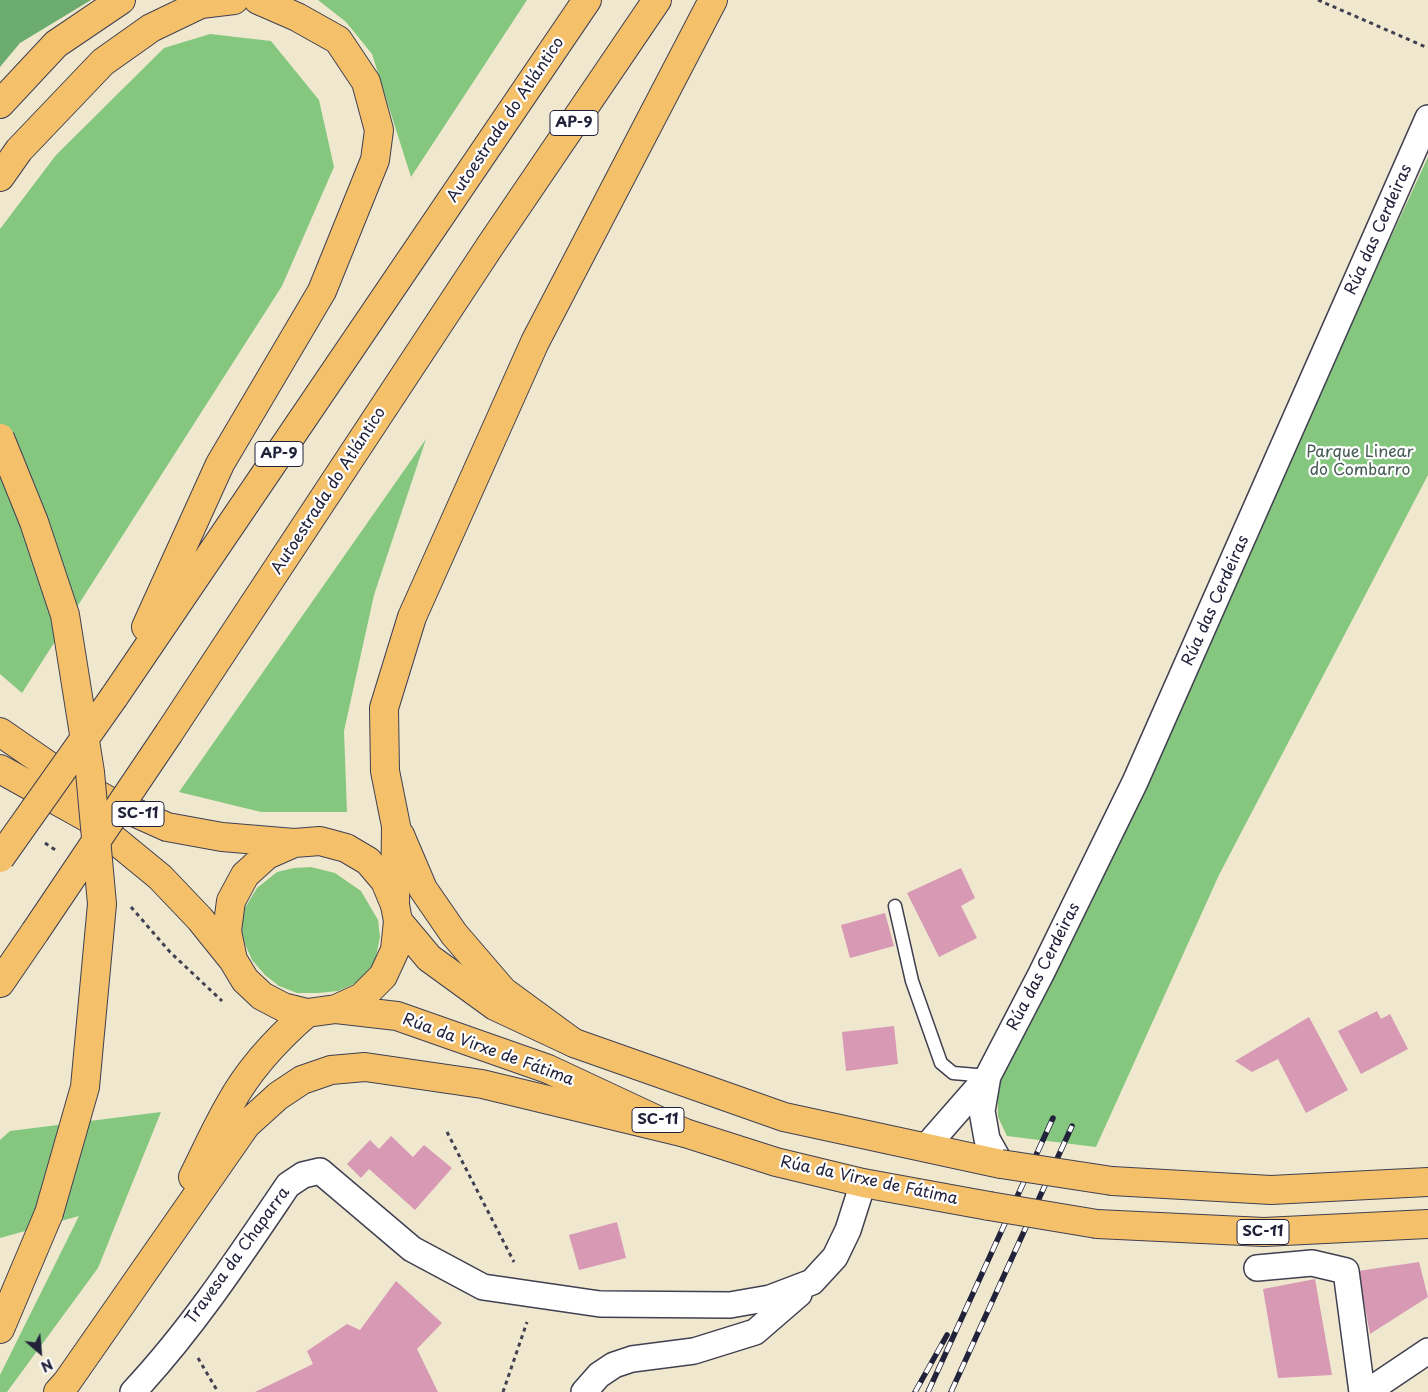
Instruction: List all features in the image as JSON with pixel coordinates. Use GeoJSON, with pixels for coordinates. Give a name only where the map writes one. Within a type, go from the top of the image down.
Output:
{"type":"FeatureCollection","features":[{"type":"Feature","properties":{"kind":"highway"},"geometry":{"type":"LineString","coordinates":[[0,104],[56,44],[121,0]]}},
{"type":"Feature","properties":{"kind":"highway"},"geometry":{"type":"LineString","coordinates":[[0,177],[18,150],[103,62],[151,28],[201,4],[234,0]]}},
{"type":"Feature","properties":{"kind":"highway"},"geometry":{"type":"LineString","coordinates":[[114,697],[220,464],[322,292],[375,160],[379,130],[366,82],[338,40],[297,17],[258,0]]}},
{"type":"Feature","properties":{"kind":"highway","name":"Autoestrada do Atlántico"},"geometry":{"type":"LineString","coordinates":[[0,858],[114,697],[587,0]]}},
{"type":"Feature","properties":{"kind":"highway","name":"Autoestrada do Atlántico"},"geometry":{"type":"LineString","coordinates":[[0,983],[169,733],[490,246],[657,0]]}},
{"type":"Feature","properties":{"kind":"highway"},"geometry":{"type":"LineString","coordinates":[[397,913],[396,826],[385,771],[384,708],[412,617],[535,342],[713,0]]}},
{"type":"Feature","properties":{"kind":"highway"},"geometry":{"type":"LineString","coordinates":[[0,438],[34,522],[65,615],[90,772],[102,904],[85,1087],[49,1213],[0,1329]]}},
{"type":"Feature","properties":{"kind":"highway","name":"SC-11"},"geometry":{"type":"LineString","coordinates":[[0,732],[55,770],[107,800],[167,827],[222,837],[294,843],[320,842],[346,848],[368,861],[385,881],[397,913],[429,958],[496,1006],[574,1043],[784,1117],[1001,1164],[1112,1181],[1271,1190],[1428,1182]]}},
{"type":"Feature","properties":{"kind":"highway","name":"SC-11"},"geometry":{"type":"LineString","coordinates":[[0,769],[88,818],[160,877],[200,920],[233,960],[245,980],[262,996],[283,1007],[307,1013],[336,1009],[362,996],[383,976],[395,950],[397,913]]}},
{"type":"Feature","properties":{"kind":"highway"},"geometry":{"type":"LineString","coordinates":[[396,826],[423,889],[454,934],[503,991],[574,1043]]}},
{"type":"Feature","properties":{"kind":"highway","name":"SC-11"},"geometry":{"type":"LineString","coordinates":[[233,960],[226,931],[230,901],[245,875],[267,855],[294,843]]}},
{"type":"Feature","properties":{"kind":"highway","name":"Rúa da Virxe de Fátima"},"geometry":{"type":"LineString","coordinates":[[336,1009],[397,1016],[548,1069],[685,1132],[776,1162],[863,1183],[1097,1224],[1264,1232],[1428,1224]]}},
{"type":"Feature","properties":{"kind":"highway"},"geometry":{"type":"LineString","coordinates":[[148,1265],[230,1103],[271,1047],[307,1013]]}},
{"type":"Feature","properties":{"kind":"highway"},"geometry":{"type":"LineString","coordinates":[[58,1392],[67,1382],[246,1125],[278,1096],[302,1080],[331,1070],[365,1067],[482,1084],[685,1132]]}},
{"type":"Feature","properties":{"kind":"street","name":"Rúa das Cerdeiras"},"geometry":{"type":"LineString","coordinates":[[925,1148],[988,1076],[1136,782],[1428,118]]}},
{"type":"Feature","properties":{"kind":"street","name":"Rúa das Cerdeiras"},"geometry":{"type":"LineString","coordinates":[[988,1076],[982,1111],[987,1138],[1001,1164]]}},
{"type":"Feature","properties":{"kind":"street","name":"Travesa da Chaparra"},"geometry":{"type":"LineString","coordinates":[[133,1392],[154,1369],[222,1282],[288,1185],[303,1175],[320,1171],[412,1249],[482,1287],[600,1304],[730,1305],[770,1298],[812,1282],[835,1257],[848,1230],[863,1183]]}},
{"type":"Feature","properties":{"kind":"street"},"geometry":{"type":"LineString","coordinates":[[1257,1268],[1312,1263],[1346,1271],[1362,1392]]}},
{"type":"Feature","properties":{"kind":"street"},"geometry":{"type":"LineString","coordinates":[[584,1392],[599,1375],[614,1365],[632,1359],[694,1351],[755,1332],[812,1282]]}},
{"type":"Feature","properties":{"kind":"street"},"geometry":{"type":"LineString","coordinates":[[1367,1392],[1428,1351]]}},
{"type":"Feature","properties":{"kind":"lane"},"geometry":{"type":"LineString","coordinates":[[895,906],[912,981],[941,1063],[953,1073],[988,1076]]}},
{"type":"Feature","properties":{"kind":"path"},"geometry":{"type":"LineString","coordinates":[[1318,0],[1428,48]]}},
{"type":"Feature","properties":{"kind":"path"},"geometry":{"type":"LineString","coordinates":[[40,839],[65,856]]}},
{"type":"Feature","properties":{"kind":"path"},"geometry":{"type":"LineString","coordinates":[[127,904],[170,952],[225,1004]]}},
{"type":"Feature","properties":{"kind":"path"},"geometry":{"type":"LineString","coordinates":[[447,1132],[516,1268],[527,1294],[503,1392]]}},
{"type":"Feature","properties":{"kind":"path"},"geometry":{"type":"LineString","coordinates":[[182,1332],[218,1392]]}},
{"type":"Feature","properties":{"kind":"green space"},"geometry":{"type":"Polygon","coordinates":[[[0,0],[91,0],[20,43],[0,67],[0,0]]]}},
{"type":"Feature","properties":{"kind":"green space"},"geometry":{"type":"Polygon","coordinates":[[[318,0],[527,0],[411,177],[372,54],[346,22],[318,0]]]}},
{"type":"Feature","properties":{"kind":"green space"},"geometry":{"type":"Polygon","coordinates":[[[210,34],[271,41],[319,100],[334,167],[282,286],[22,693],[0,674],[0,229],[56,155],[164,48],[210,34]]]}},
{"type":"Feature","properties":{"kind":"green space","name":"Parque Linear do Combarro"},"geometry":{"type":"Polygon","coordinates":[[[1428,157],[1428,475],[1219,875],[1096,1147],[1007,1136],[998,1117],[997,1088],[1428,157]]]}},
{"type":"Feature","properties":{"kind":"green space"},"geometry":{"type":"Polygon","coordinates":[[[426,439],[374,595],[344,731],[347,812],[261,812],[179,792],[426,439]]]}},
{"type":"Feature","properties":{"kind":"green space"},"geometry":{"type":"Polygon","coordinates":[[[311,867],[335,873],[361,891],[378,920],[380,937],[374,966],[358,982],[338,991],[297,993],[279,986],[265,975],[252,960],[242,931],[243,911],[257,888],[277,872],[311,867]]]}},
{"type":"Feature","properties":{"kind":"green space"},"geometry":{"type":"Polygon","coordinates":[[[161,1112],[98,1268],[7,1392],[0,1392],[0,1375],[79,1216],[0,1238],[0,1140],[10,1131],[161,1112]]]}},
{"type":"Feature","properties":{"kind":"building"},"geometry":{"type":"Polygon","coordinates":[[[961,868],[975,898],[961,906],[977,938],[939,957],[907,893],[961,868]]]}},
{"type":"Feature","properties":{"kind":"building"},"geometry":{"type":"Polygon","coordinates":[[[885,913],[894,946],[850,958],[841,925],[885,913]]]}},
{"type":"Feature","properties":{"kind":"building"},"geometry":{"type":"Polygon","coordinates":[[[1377,1011],[1381,1019],[1390,1014],[1408,1049],[1361,1074],[1338,1031],[1377,1011]]]}},
{"type":"Feature","properties":{"kind":"building"},"geometry":{"type":"Polygon","coordinates":[[[1309,1017],[1348,1090],[1306,1113],[1278,1059],[1252,1072],[1235,1061],[1309,1017]]]}},
{"type":"Feature","properties":{"kind":"building"},"geometry":{"type":"Polygon","coordinates":[[[894,1026],[898,1064],[846,1071],[842,1032],[894,1026]]]}},
{"type":"Feature","properties":{"kind":"building"},"geometry":{"type":"Polygon","coordinates":[[[391,1136],[413,1157],[424,1145],[452,1168],[415,1210],[369,1169],[361,1178],[347,1164],[370,1140],[379,1149],[391,1136]]]}},
{"type":"Feature","properties":{"kind":"building"},"geometry":{"type":"Polygon","coordinates":[[[617,1222],[626,1258],[579,1270],[569,1235],[617,1222]]]}},
{"type":"Feature","properties":{"kind":"building"},"geometry":{"type":"Polygon","coordinates":[[[1419,1262],[1428,1297],[1370,1334],[1358,1271],[1419,1262]]]}},
{"type":"Feature","properties":{"kind":"building"},"geometry":{"type":"Polygon","coordinates":[[[1315,1279],[1332,1375],[1278,1378],[1263,1289],[1315,1279]]]}},
{"type":"Feature","properties":{"kind":"building"},"geometry":{"type":"Polygon","coordinates":[[[396,1281],[442,1323],[417,1349],[438,1392],[255,1392],[313,1364],[307,1351],[347,1324],[360,1330],[396,1281]]]}},
{"type":"Feature","properties":{"kind":"railway"},"geometry":{"type":"LineString","coordinates":[[928,1392],[1053,1118]]}},
{"type":"Feature","properties":{"kind":"railway"},"geometry":{"type":"LineString","coordinates":[[951,1392],[1072,1126]]}},
{"type":"Feature","properties":{"kind":"railway"},"geometry":{"type":"LineString","coordinates":[[915,1392],[947,1335]]}}]}
